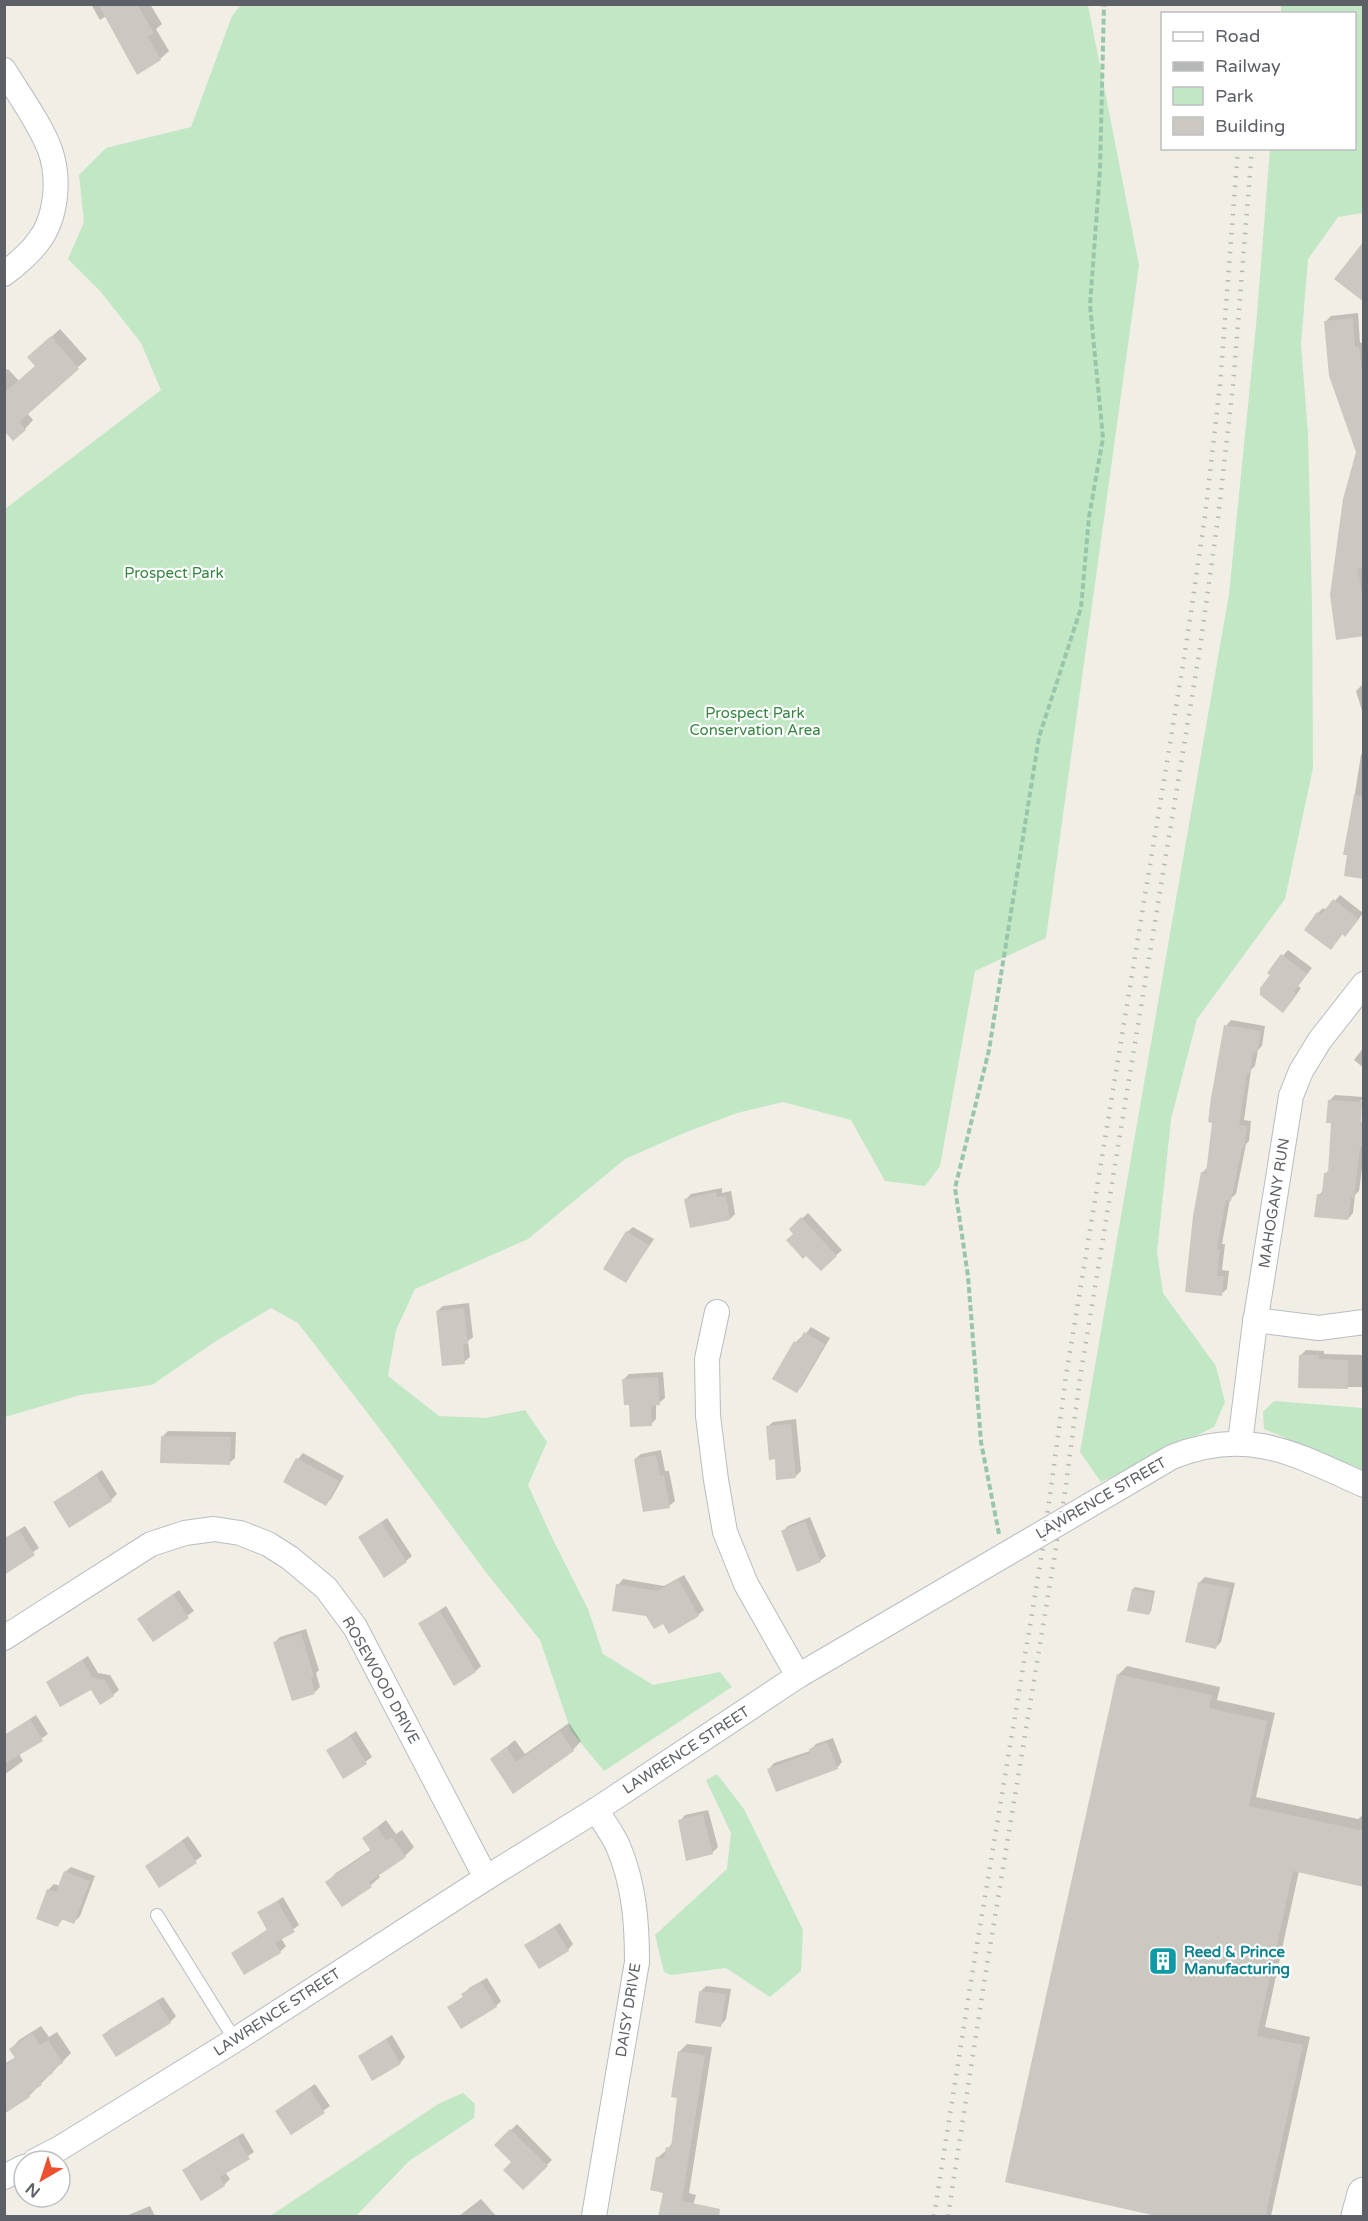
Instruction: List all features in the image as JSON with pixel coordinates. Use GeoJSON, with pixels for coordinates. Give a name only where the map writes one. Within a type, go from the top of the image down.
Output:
{"type":"FeatureCollection","features":[{"type":"Feature","properties":{"kind":"main road"},"geometry":{"type":"LineString","coordinates":[[1359,2217],[1364,2194]]}},
{"type":"Feature","properties":{"kind":"street"},"geometry":{"type":"LineString","coordinates":[[4,70],[50,149],[56,179],[52,208],[42,237],[4,274]]}},
{"type":"Feature","properties":{"kind":"street","name":"MAHOGANY RUN"},"geometry":{"type":"LineString","coordinates":[[1240,1443],[1255,1320],[1291,1096],[1301,1071],[1320,1040],[1364,984]]}},
{"type":"Feature","properties":{"kind":"street"},"geometry":{"type":"LineString","coordinates":[[717,1312],[707,1359],[708,1416],[725,1532],[746,1584],[798,1677]]}},
{"type":"Feature","properties":{"kind":"street"},"geometry":{"type":"LineString","coordinates":[[1255,1320],[1319,1328],[1364,1322]]}},
{"type":"Feature","properties":{"kind":"street","name":"LAWRENCE STREET"},"geometry":{"type":"LineString","coordinates":[[58,2149],[235,2040],[798,1677],[1172,1457],[1194,1448],[1227,1443],[1277,1448],[1364,1485]]}},
{"type":"Feature","properties":{"kind":"street","name":"ROSEWOOD DRIVE"},"geometry":{"type":"LineString","coordinates":[[4,1638],[151,1544],[185,1533],[214,1529],[240,1533],[268,1544],[290,1558],[326,1588],[355,1627],[486,1878]]}},
{"type":"Feature","properties":{"kind":"street","name":"DAISY DRIVE"},"geometry":{"type":"LineString","coordinates":[[594,2217],[637,1962],[637,1922],[630,1881],[617,1844],[596,1809]]}},
{"type":"Feature","properties":{"kind":"lane"},"geometry":{"type":"LineString","coordinates":[[157,1915],[235,2040]]}},
{"type":"Feature","properties":{"kind":"path"},"geometry":{"type":"LineString","coordinates":[[1003,1556],[981,1442],[968,1276],[955,1188],[988,1050],[1039,737],[1081,608],[1089,518],[1103,438],[1090,305],[1100,170],[1104,4]]}},
{"type":"Feature","properties":{"kind":"green space","name":"Prospect Park Conservation Area"},"geometry":{"type":"Polygon","coordinates":[[[241,5],[1088,5],[1139,265],[1046,938],[975,971],[940,1166],[925,1186],[885,1181],[851,1120],[783,1102],[737,1113],[625,1159],[528,1239],[415,1289],[396,1330],[388,1376],[439,1416],[486,1418],[525,1410],[547,1442],[528,1485],[588,1609],[603,1654],[653,1685],[720,1672],[732,1687],[604,1771],[571,1731],[540,1640],[485,1571],[298,1323],[271,1308],[216,1341],[152,1385],[80,1395],[5,1417],[5,509],[161,390],[141,343],[101,292],[68,259],[84,222],[79,175],[106,148],[191,127],[232,16],[241,5]]]}},
{"type":"Feature","properties":{"kind":"green space"},"geometry":{"type":"Polygon","coordinates":[[[1281,5],[1363,5],[1363,213],[1338,217],[1308,259],[1301,344],[1308,434],[1313,768],[1285,899],[1197,1019],[1171,1119],[1157,1252],[1163,1293],[1216,1366],[1225,1402],[1214,1427],[1101,1482],[1080,1452],[1229,594],[1256,326],[1270,150],[1356,150],[1356,12],[1281,12],[1281,5]]]}},
{"type":"Feature","properties":{"kind":"green space"},"geometry":{"type":"Polygon","coordinates":[[[1274,1401],[1363,1408],[1363,1470],[1264,1429],[1263,1412],[1274,1401]]]}},
{"type":"Feature","properties":{"kind":"green space"},"geometry":{"type":"Polygon","coordinates":[[[717,1774],[744,1809],[803,1930],[801,1971],[770,1997],[726,1968],[671,1975],[664,1972],[655,1935],[727,1869],[731,1833],[706,1780],[717,1774]]]}},
{"type":"Feature","properties":{"kind":"green space"},"geometry":{"type":"Polygon","coordinates":[[[463,2093],[475,2104],[474,2118],[409,2161],[356,2216],[270,2216],[440,2103],[463,2093]]]}},
{"type":"Feature","properties":{"kind":"building"},"geometry":{"type":"Polygon","coordinates":[[[98,4],[137,4],[154,33],[148,37],[161,60],[137,75],[98,4]]]}},
{"type":"Feature","properties":{"kind":"building"},"geometry":{"type":"Polygon","coordinates":[[[1364,241],[1364,302],[1334,279],[1364,241]]]}},
{"type":"Feature","properties":{"kind":"building"},"geometry":{"type":"Polygon","coordinates":[[[1353,318],[1355,347],[1359,347],[1364,387],[1364,569],[1358,568],[1364,608],[1364,636],[1336,640],[1330,595],[1343,499],[1356,452],[1329,376],[1324,321],[1353,318]]]}},
{"type":"Feature","properties":{"kind":"building"},"geometry":{"type":"Polygon","coordinates":[[[51,336],[79,369],[19,422],[26,430],[13,441],[6,433],[4,435],[4,393],[35,366],[27,357],[51,336]]]}},
{"type":"Feature","properties":{"kind":"building"},"geometry":{"type":"Polygon","coordinates":[[[1354,795],[1364,796],[1364,879],[1344,876],[1347,855],[1343,855],[1354,795]]]}},
{"type":"Feature","properties":{"kind":"building"},"geometry":{"type":"Polygon","coordinates":[[[1333,899],[1359,919],[1345,937],[1342,934],[1331,950],[1304,930],[1317,912],[1321,915],[1333,899]]]}},
{"type":"Feature","properties":{"kind":"building"},"geometry":{"type":"Polygon","coordinates":[[[1281,954],[1307,974],[1294,992],[1297,994],[1283,1013],[1260,995],[1260,988],[1270,975],[1267,973],[1281,954]]]}},
{"type":"Feature","properties":{"kind":"building"},"geometry":{"type":"Polygon","coordinates":[[[1224,1025],[1261,1031],[1257,1053],[1253,1052],[1250,1073],[1247,1073],[1239,1125],[1247,1126],[1244,1148],[1242,1148],[1231,1201],[1226,1200],[1217,1249],[1220,1249],[1217,1276],[1224,1276],[1222,1296],[1185,1292],[1193,1216],[1201,1172],[1206,1173],[1212,1123],[1208,1122],[1224,1025]]]}},
{"type":"Feature","properties":{"kind":"building"},"geometry":{"type":"Polygon","coordinates":[[[1328,1100],[1362,1102],[1363,1147],[1360,1147],[1354,1198],[1351,1198],[1348,1220],[1314,1217],[1317,1194],[1322,1194],[1324,1173],[1328,1173],[1331,1123],[1326,1123],[1328,1100]]]}},
{"type":"Feature","properties":{"kind":"building"},"geometry":{"type":"Polygon","coordinates":[[[716,1192],[717,1197],[726,1196],[730,1220],[690,1228],[684,1199],[716,1192]]]}},
{"type":"Feature","properties":{"kind":"building"},"geometry":{"type":"Polygon","coordinates":[[[801,1217],[837,1256],[821,1271],[806,1256],[803,1259],[786,1240],[793,1234],[789,1229],[801,1217]]]}},
{"type":"Feature","properties":{"kind":"building"},"geometry":{"type":"Polygon","coordinates":[[[626,1231],[649,1245],[626,1283],[603,1269],[626,1231]]]}},
{"type":"Feature","properties":{"kind":"building"},"geometry":{"type":"Polygon","coordinates":[[[464,1308],[468,1344],[463,1344],[465,1364],[442,1366],[436,1311],[464,1308]]]}},
{"type":"Feature","properties":{"kind":"building"},"geometry":{"type":"Polygon","coordinates":[[[804,1332],[825,1344],[797,1393],[772,1379],[794,1341],[798,1343],[804,1332]]]}},
{"type":"Feature","properties":{"kind":"building"},"geometry":{"type":"Polygon","coordinates":[[[1299,1355],[1319,1355],[1319,1359],[1348,1360],[1348,1389],[1298,1388],[1299,1355]]]}},
{"type":"Feature","properties":{"kind":"building"},"geometry":{"type":"Polygon","coordinates":[[[658,1377],[660,1405],[651,1406],[652,1426],[630,1427],[629,1405],[624,1405],[622,1379],[658,1377]]]}},
{"type":"Feature","properties":{"kind":"building"},"geometry":{"type":"Polygon","coordinates":[[[791,1424],[796,1478],[776,1480],[775,1459],[769,1460],[766,1426],[791,1424]]]}},
{"type":"Feature","properties":{"kind":"building"},"geometry":{"type":"Polygon","coordinates":[[[161,1436],[231,1437],[230,1465],[160,1463],[161,1436]]]}},
{"type":"Feature","properties":{"kind":"building"},"geometry":{"type":"Polygon","coordinates":[[[656,1455],[660,1476],[664,1475],[670,1508],[643,1512],[634,1459],[656,1455]]]}},
{"type":"Feature","properties":{"kind":"building"},"geometry":{"type":"Polygon","coordinates":[[[296,1458],[339,1481],[326,1506],[283,1482],[296,1458]]]}},
{"type":"Feature","properties":{"kind":"building"},"geometry":{"type":"Polygon","coordinates":[[[96,1475],[112,1501],[69,1528],[53,1502],[96,1475]]]}},
{"type":"Feature","properties":{"kind":"building"},"geometry":{"type":"Polygon","coordinates":[[[805,1521],[821,1562],[797,1572],[781,1531],[805,1521]]]}},
{"type":"Feature","properties":{"kind":"building"},"geometry":{"type":"Polygon","coordinates":[[[381,1522],[407,1562],[384,1578],[358,1537],[381,1522]]]}},
{"type":"Feature","properties":{"kind":"building"},"geometry":{"type":"Polygon","coordinates":[[[19,1530],[35,1555],[4,1575],[4,1539],[19,1530]]]}},
{"type":"Feature","properties":{"kind":"building"},"geometry":{"type":"Polygon","coordinates":[[[678,1579],[699,1616],[669,1634],[663,1624],[654,1629],[646,1616],[612,1611],[616,1584],[657,1591],[678,1579]]]}},
{"type":"Feature","properties":{"kind":"building"},"geometry":{"type":"Polygon","coordinates":[[[1198,1582],[1230,1588],[1216,1649],[1185,1642],[1198,1582]]]}},
{"type":"Feature","properties":{"kind":"building"},"geometry":{"type":"Polygon","coordinates":[[[1132,1589],[1153,1593],[1149,1615],[1127,1611],[1132,1589]]]}},
{"type":"Feature","properties":{"kind":"building"},"geometry":{"type":"Polygon","coordinates":[[[173,1594],[189,1618],[153,1642],[137,1619],[173,1594]]]}},
{"type":"Feature","properties":{"kind":"building"},"geometry":{"type":"Polygon","coordinates":[[[440,1611],[476,1672],[454,1686],[418,1623],[440,1611]]]}},
{"type":"Feature","properties":{"kind":"building"},"geometry":{"type":"Polygon","coordinates":[[[301,1633],[314,1677],[311,1678],[315,1694],[292,1701],[273,1642],[301,1633]]]}},
{"type":"Feature","properties":{"kind":"building"},"geometry":{"type":"Polygon","coordinates":[[[82,1660],[93,1678],[105,1680],[114,1696],[100,1705],[91,1690],[60,1707],[46,1682],[82,1660]]]}},
{"type":"Feature","properties":{"kind":"building","name":"Reed & Prince Manufacturing"},"geometry":{"type":"Polygon","coordinates":[[[1117,1674],[1212,1695],[1209,1708],[1267,1721],[1249,1806],[1364,1831],[1364,1887],[1293,1871],[1257,2036],[1303,2045],[1265,2217],[1161,2217],[1005,2182],[1117,1674]]]}},
{"type":"Feature","properties":{"kind":"building"},"geometry":{"type":"Polygon","coordinates":[[[30,1719],[43,1741],[4,1764],[4,1735],[30,1719]]]}},
{"type":"Feature","properties":{"kind":"building"},"geometry":{"type":"Polygon","coordinates":[[[560,1731],[574,1751],[513,1794],[490,1759],[506,1747],[516,1762],[560,1731]]]}},
{"type":"Feature","properties":{"kind":"building"},"geometry":{"type":"Polygon","coordinates":[[[350,1736],[367,1764],[343,1779],[326,1750],[350,1736]]]}},
{"type":"Feature","properties":{"kind":"building"},"geometry":{"type":"Polygon","coordinates":[[[827,1742],[838,1769],[776,1792],[767,1769],[810,1753],[809,1749],[827,1742]]]}},
{"type":"Feature","properties":{"kind":"building"},"geometry":{"type":"Polygon","coordinates":[[[703,1814],[713,1854],[686,1861],[678,1820],[703,1814]]]}},
{"type":"Feature","properties":{"kind":"building"},"geometry":{"type":"Polygon","coordinates":[[[377,1827],[386,1841],[392,1837],[406,1857],[369,1882],[372,1887],[342,1907],[325,1882],[371,1851],[362,1838],[377,1827]]]}},
{"type":"Feature","properties":{"kind":"building"},"geometry":{"type":"Polygon","coordinates":[[[182,1841],[197,1863],[159,1888],[145,1866],[182,1841]]]}},
{"type":"Feature","properties":{"kind":"building"},"geometry":{"type":"Polygon","coordinates":[[[64,1871],[90,1881],[74,1924],[61,1919],[58,1927],[36,1919],[47,1889],[56,1892],[64,1871]]]}},
{"type":"Feature","properties":{"kind":"building"},"geometry":{"type":"Polygon","coordinates":[[[277,1901],[295,1932],[275,1943],[281,1953],[244,1975],[231,1953],[267,1930],[257,1912],[277,1901]]]}},
{"type":"Feature","properties":{"kind":"building"},"geometry":{"type":"Polygon","coordinates":[[[554,1927],[569,1951],[539,1969],[524,1945],[554,1927]]]}},
{"type":"Feature","properties":{"kind":"building"},"geometry":{"type":"Polygon","coordinates":[[[481,1982],[497,2007],[461,2029],[447,2007],[463,1997],[461,1994],[481,1982]]]}},
{"type":"Feature","properties":{"kind":"building"},"geometry":{"type":"Polygon","coordinates":[[[699,1991],[726,1994],[721,2027],[695,2023],[699,1991]]]}},
{"type":"Feature","properties":{"kind":"building"},"geometry":{"type":"Polygon","coordinates":[[[157,2001],[171,2023],[116,2057],[102,2035],[157,2001]]]}},
{"type":"Feature","properties":{"kind":"building"},"geometry":{"type":"Polygon","coordinates":[[[32,2033],[40,2045],[48,2040],[63,2063],[40,2082],[42,2085],[28,2094],[30,2097],[4,2114],[4,2066],[15,2058],[9,2049],[32,2033]]]}},
{"type":"Feature","properties":{"kind":"building"},"geometry":{"type":"Polygon","coordinates":[[[386,2039],[401,2064],[372,2081],[358,2056],[386,2039]]]}},
{"type":"Feature","properties":{"kind":"building"},"geometry":{"type":"Polygon","coordinates":[[[678,2051],[705,2055],[682,2201],[720,2209],[719,2217],[658,2217],[663,2193],[650,2190],[656,2157],[664,2158],[666,2147],[671,2148],[677,2098],[671,2097],[678,2051]]]}},
{"type":"Feature","properties":{"kind":"building"},"geometry":{"type":"Polygon","coordinates":[[[309,2088],[325,2113],[291,2135],[275,2111],[309,2088]]]}},
{"type":"Feature","properties":{"kind":"building"},"geometry":{"type":"Polygon","coordinates":[[[510,2129],[548,2166],[523,2190],[503,2170],[511,2162],[494,2145],[510,2129]]]}},
{"type":"Feature","properties":{"kind":"building"},"geometry":{"type":"Polygon","coordinates":[[[237,2138],[250,2159],[220,2177],[225,2186],[201,2201],[182,2170],[237,2138]]]}},
{"type":"Feature","properties":{"kind":"railway"},"geometry":{"type":"LineString","coordinates":[[1241,4],[1241,12]]}},
{"type":"Feature","properties":{"kind":"railway"},"geometry":{"type":"LineString","coordinates":[[1255,4],[1255,12]]}},
{"type":"Feature","properties":{"kind":"railway"},"geometry":{"type":"LineString","coordinates":[[934,2216],[1043,1547],[1066,1376],[1186,646],[1205,516],[1220,385],[1238,150]]}},
{"type":"Feature","properties":{"kind":"railway"},"geometry":{"type":"LineString","coordinates":[[948,2216],[1064,1499],[1080,1378],[1200,648],[1233,386],[1252,150]]}},
{"type":"Feature","properties":{"kind":"place","name":"Reed & Prince Manufacturing"},"geometry":{"type":"Point","coordinates":[1163,1961]}},
{"type":"Feature","properties":{"kind":"park label","name":"Prospect Park"},"geometry":{"type":"Point","coordinates":[174,573]}}]}
